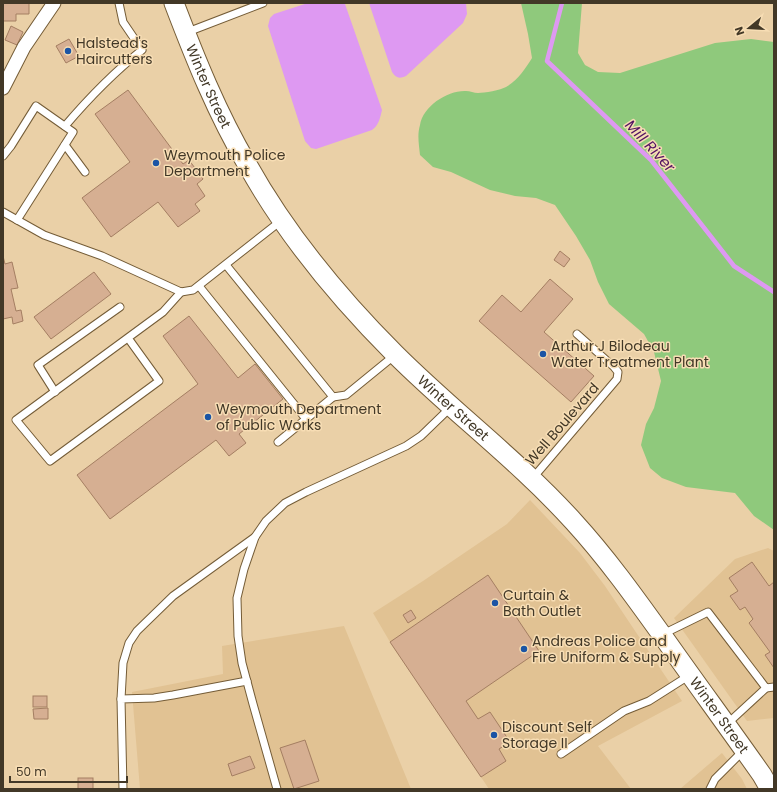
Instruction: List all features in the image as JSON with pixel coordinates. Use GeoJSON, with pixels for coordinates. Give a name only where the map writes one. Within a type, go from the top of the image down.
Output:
{"type":"FeatureCollection","features":[{"type":"Feature","properties":{"kind":"main road","name":"Winter Street"},"geometry":{"type":"LineString","coordinates":[[174,3],[214,102],[247,166],[304,251],[333,288],[396,355],[556,502],[600,551],[745,750],[770,789]]}},
{"type":"Feature","properties":{"kind":"street"},"geometry":{"type":"LineString","coordinates":[[3,88],[24,47],[54,3]]}},
{"type":"Feature","properties":{"kind":"lane"},"geometry":{"type":"LineString","coordinates":[[65,126],[78,110],[123,65],[142,50],[123,22],[119,3]]}},
{"type":"Feature","properties":{"kind":"lane"},"geometry":{"type":"LineString","coordinates":[[185,33],[263,3]]}},
{"type":"Feature","properties":{"kind":"lane"},"geometry":{"type":"LineString","coordinates":[[3,156],[36,106],[73,132],[17,220]]}},
{"type":"Feature","properties":{"kind":"lane"},"geometry":{"type":"LineString","coordinates":[[65,145],[85,172]]}},
{"type":"Feature","properties":{"kind":"lane"},"geometry":{"type":"LineString","coordinates":[[3,212],[44,235],[102,256],[182,292],[193,290],[199,286],[282,220]]}},
{"type":"Feature","properties":{"kind":"lane"},"geometry":{"type":"LineString","coordinates":[[226,265],[333,397]]}},
{"type":"Feature","properties":{"kind":"lane"},"geometry":{"type":"LineString","coordinates":[[199,286],[306,419]]}},
{"type":"Feature","properties":{"kind":"lane"},"geometry":{"type":"LineString","coordinates":[[128,338],[159,381],[50,461],[16,420],[163,312],[182,292]]}},
{"type":"Feature","properties":{"kind":"lane"},"geometry":{"type":"LineString","coordinates":[[55,392],[38,365],[120,307]]}},
{"type":"Feature","properties":{"kind":"lane","name":"Well Boulevard"},"geometry":{"type":"LineString","coordinates":[[532,479],[617,380],[618,372],[614,367],[577,334]]}},
{"type":"Feature","properties":{"kind":"lane"},"geometry":{"type":"LineString","coordinates":[[278,442],[333,397],[346,395],[396,355]]}},
{"type":"Feature","properties":{"kind":"lane"},"geometry":{"type":"LineString","coordinates":[[277,789],[242,663],[238,636],[237,598],[244,569],[255,537],[266,521],[285,503],[406,446],[420,436],[451,407]]}},
{"type":"Feature","properties":{"kind":"lane"},"geometry":{"type":"LineString","coordinates":[[123,789],[121,699],[123,663],[129,643],[137,631],[173,596],[255,537]]}},
{"type":"Feature","properties":{"kind":"lane"},"geometry":{"type":"LineString","coordinates":[[661,635],[708,612],[766,688]]}},
{"type":"Feature","properties":{"kind":"lane"},"geometry":{"type":"LineString","coordinates":[[561,754],[624,711],[649,701],[690,675]]}},
{"type":"Feature","properties":{"kind":"lane"},"geometry":{"type":"LineString","coordinates":[[121,699],[154,698],[247,681]]}},
{"type":"Feature","properties":{"kind":"lane"},"geometry":{"type":"LineString","coordinates":[[726,725],[766,688],[774,687]]}},
{"type":"Feature","properties":{"kind":"lane"},"geometry":{"type":"LineString","coordinates":[[710,789],[715,779],[745,750]]}},
{"type":"Feature","properties":{"kind":"shaded area"},"geometry":{"type":"Polygon","coordinates":[[[308,3],[345,4],[382,110],[378,124],[372,130],[316,149],[311,148],[305,141],[268,26],[270,18],[274,14],[308,3]]]}},
{"type":"Feature","properties":{"kind":"shaded area"},"geometry":{"type":"Polygon","coordinates":[[[369,3],[466,3],[467,14],[463,23],[406,76],[400,78],[396,77],[392,72],[369,3]]]}},
{"type":"Feature","properties":{"kind":"shaded area"},"geometry":{"type":"Polygon","coordinates":[[[530,500],[580,553],[605,586],[682,701],[598,746],[631,789],[489,789],[390,642],[373,613],[507,524],[530,500]]]}},
{"type":"Feature","properties":{"kind":"shaded area"},"geometry":{"type":"Polygon","coordinates":[[[768,548],[774,551],[774,718],[747,721],[674,618],[735,559],[768,548]]]}},
{"type":"Feature","properties":{"kind":"shaded area"},"geometry":{"type":"Polygon","coordinates":[[[344,626],[411,789],[140,789],[132,692],[223,674],[222,646],[344,626]]]}},
{"type":"Feature","properties":{"kind":"shaded area"},"geometry":{"type":"Polygon","coordinates":[[[722,753],[742,779],[747,789],[680,789],[722,753]]]}},
{"type":"Feature","properties":{"kind":"green space"},"geometry":{"type":"Polygon","coordinates":[[[521,3],[582,3],[578,53],[585,65],[598,72],[620,73],[715,43],[751,39],[774,42],[774,530],[754,516],[735,493],[686,487],[662,478],[650,468],[641,445],[646,424],[654,408],[661,381],[654,352],[644,334],[609,304],[598,282],[590,260],[555,205],[536,198],[515,196],[490,190],[451,172],[433,167],[420,155],[418,140],[422,118],[437,100],[459,91],[481,93],[504,88],[514,81],[527,66],[532,58],[521,3]]]}},
{"type":"Feature","properties":{"kind":"building"},"geometry":{"type":"Polygon","coordinates":[[[3,3],[29,3],[29,14],[16,14],[16,21],[3,21],[3,3]]]}},
{"type":"Feature","properties":{"kind":"building"},"geometry":{"type":"Polygon","coordinates":[[[11,26],[23,32],[17,45],[5,40],[11,26]]]}},
{"type":"Feature","properties":{"kind":"building","name":"Halstead's Haircutters"},"geometry":{"type":"Polygon","coordinates":[[[69,39],[79,56],[66,63],[56,46],[69,39]]]}},
{"type":"Feature","properties":{"kind":"building","name":"Weymouth Police Department"},"geometry":{"type":"Polygon","coordinates":[[[128,90],[183,164],[189,160],[203,179],[197,184],[205,196],[195,204],[200,211],[178,227],[158,202],[111,237],[82,198],[130,162],[95,114],[128,90]]]}},
{"type":"Feature","properties":{"kind":"building"},"geometry":{"type":"Polygon","coordinates":[[[560,251],[570,259],[564,267],[554,260],[560,251]]]}},
{"type":"Feature","properties":{"kind":"building"},"geometry":{"type":"Polygon","coordinates":[[[3,256],[5,264],[12,262],[18,288],[11,289],[16,311],[21,310],[23,321],[13,324],[12,317],[3,319],[3,256]]]}},
{"type":"Feature","properties":{"kind":"building"},"geometry":{"type":"Polygon","coordinates":[[[94,272],[111,294],[51,339],[34,317],[94,272]]]}},
{"type":"Feature","properties":{"kind":"building","name":"Arthur J Bilodeau Water Treatment Plant"},"geometry":{"type":"Polygon","coordinates":[[[550,279],[573,299],[544,332],[594,376],[571,402],[479,321],[502,295],[521,312],[550,279]]]}},
{"type":"Feature","properties":{"kind":"building","name":"Weymouth Department of Public Works"},"geometry":{"type":"Polygon","coordinates":[[[189,316],[238,378],[255,364],[283,399],[239,434],[246,443],[229,456],[216,440],[110,519],[77,475],[198,384],[163,336],[189,316]]]}},
{"type":"Feature","properties":{"kind":"building"},"geometry":{"type":"Polygon","coordinates":[[[752,562],[769,586],[774,582],[774,668],[765,655],[770,652],[749,623],[753,619],[745,607],[740,610],[730,596],[738,591],[729,578],[752,562]]]}},
{"type":"Feature","properties":{"kind":"building"},"geometry":{"type":"Polygon","coordinates":[[[488,575],[539,651],[466,701],[478,719],[490,712],[510,742],[499,749],[506,761],[481,777],[390,642],[488,575]]]}},
{"type":"Feature","properties":{"kind":"building"},"geometry":{"type":"Polygon","coordinates":[[[411,610],[416,618],[408,623],[403,615],[411,610]]]}},
{"type":"Feature","properties":{"kind":"building"},"geometry":{"type":"Polygon","coordinates":[[[33,696],[47,696],[47,707],[33,707],[33,696]]]}},
{"type":"Feature","properties":{"kind":"building"},"geometry":{"type":"Polygon","coordinates":[[[48,708],[48,719],[34,719],[33,709],[48,708]]]}},
{"type":"Feature","properties":{"kind":"building"},"geometry":{"type":"Polygon","coordinates":[[[305,740],[319,781],[294,789],[280,748],[305,740]]]}},
{"type":"Feature","properties":{"kind":"building"},"geometry":{"type":"Polygon","coordinates":[[[250,756],[255,768],[232,776],[228,764],[250,756]]]}},
{"type":"Feature","properties":{"kind":"building"},"geometry":{"type":"Polygon","coordinates":[[[78,778],[93,778],[93,789],[78,789],[78,778]]]}},
{"type":"Feature","properties":{"kind":"waterway","name":"Mill River"},"geometry":{"type":"LineString","coordinates":[[562,3],[547,61],[651,160],[734,266],[774,292]]}},
{"type":"Feature","properties":{"kind":"place","name":"Halstead's Haircutters"},"geometry":{"type":"Point","coordinates":[68,51]}},
{"type":"Feature","properties":{"kind":"place","name":"Weymouth Police Department"},"geometry":{"type":"Point","coordinates":[156,163]}},
{"type":"Feature","properties":{"kind":"place","name":"Arthur J Bilodeau Water Treatment Plant"},"geometry":{"type":"Point","coordinates":[543,354]}},
{"type":"Feature","properties":{"kind":"place","name":"Weymouth Department of Public Works"},"geometry":{"type":"Point","coordinates":[208,417]}},
{"type":"Feature","properties":{"kind":"place","name":"Curtain & Bath Outlet"},"geometry":{"type":"Point","coordinates":[495,603]}},
{"type":"Feature","properties":{"kind":"place","name":"Andreas Police and Fire Uniform & Supply"},"geometry":{"type":"Point","coordinates":[524,649]}},
{"type":"Feature","properties":{"kind":"place","name":"Discount Self Storage II"},"geometry":{"type":"Point","coordinates":[494,735]}}]}
